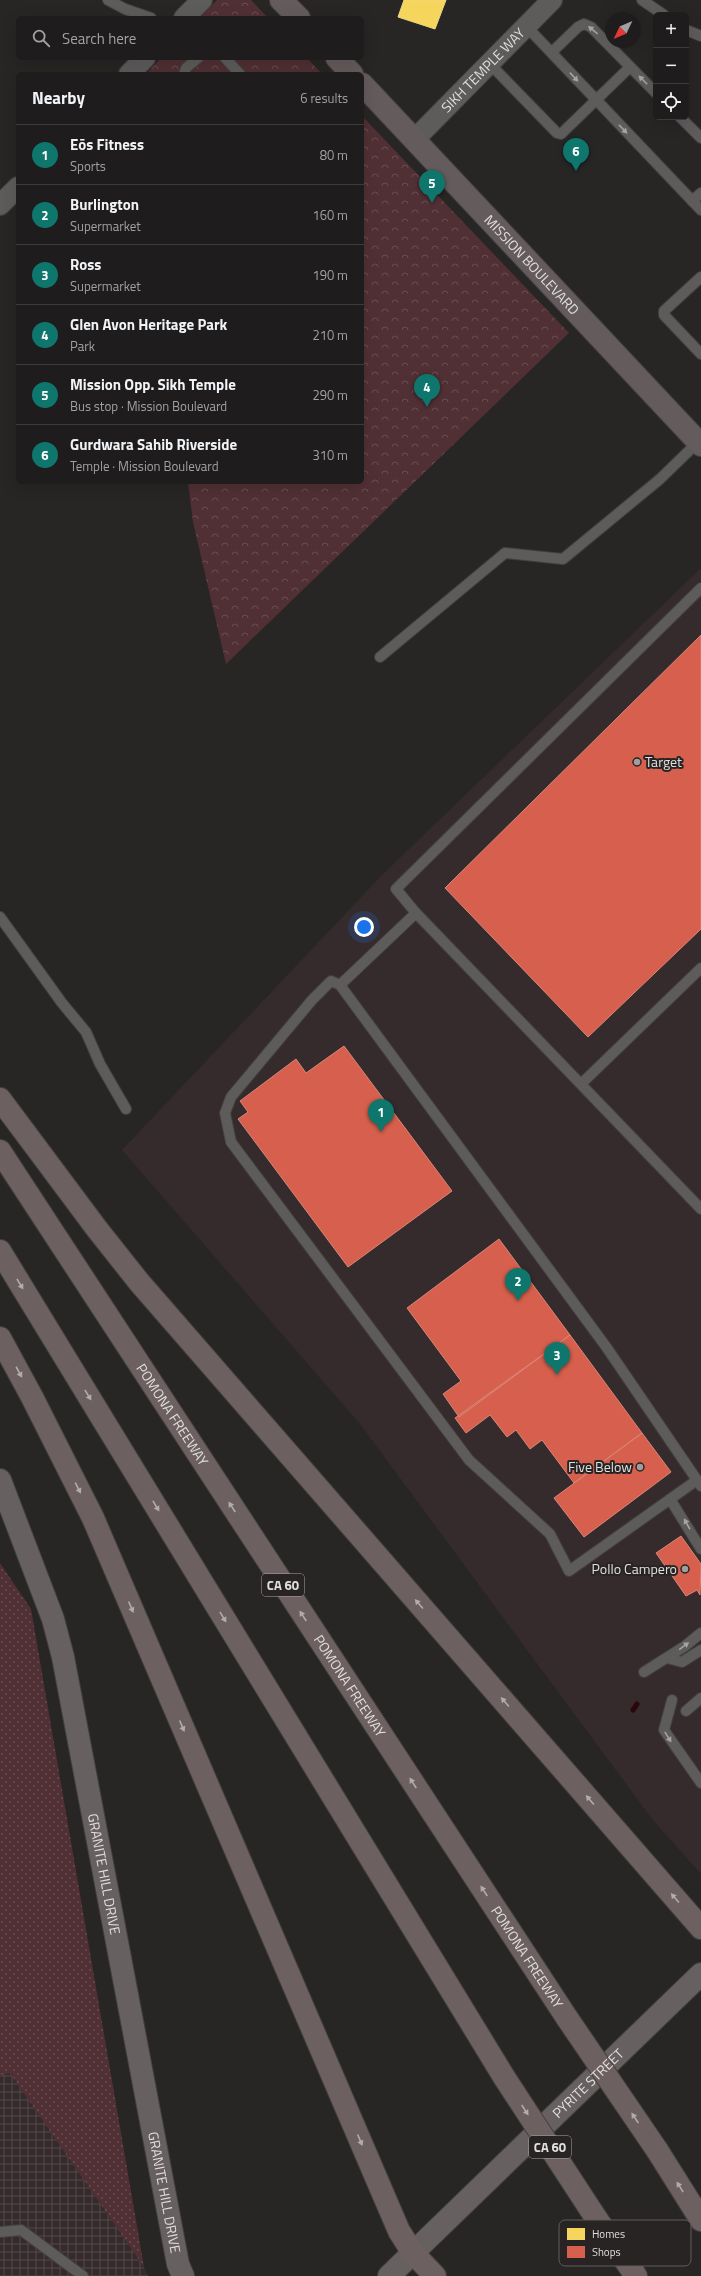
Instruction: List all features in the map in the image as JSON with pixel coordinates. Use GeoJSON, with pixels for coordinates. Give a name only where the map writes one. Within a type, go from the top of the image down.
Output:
{"type":"FeatureCollection","features":[{"type":"Feature","properties":{"kind":"highway"},"geometry":{"type":"LineString","coordinates":[[0,1099],[97,1229],[139,1282],[701,1928]]}},
{"type":"Feature","properties":{"kind":"highway","name":"POMONA FREEWAY"},"geometry":{"type":"LineString","coordinates":[[0,1151],[567,2018],[657,2150],[701,2220]]}},
{"type":"Feature","properties":{"kind":"highway","name":"CA 60"},"geometry":{"type":"LineString","coordinates":[[0,1251],[504,2077],[597,2220]]}},
{"type":"Feature","properties":{"kind":"highway"},"geometry":{"type":"LineString","coordinates":[[0,1338],[32,1397],[93,1518],[399,2231],[413,2253],[435,2276]]}},
{"type":"Feature","properties":{"kind":"highway","name":"CA 60"},"geometry":{"type":"LineString","coordinates":[[629,2266],[636,2276]]}},
{"type":"Feature","properties":{"kind":"main road"},"geometry":{"type":"LineString","coordinates":[[281,0],[297,16]]}},
{"type":"Feature","properties":{"kind":"main road"},"geometry":{"type":"LineString","coordinates":[[339,60],[350,72]]}},
{"type":"Feature","properties":{"kind":"main road","name":"MISSION BOULEVARD"},"geometry":{"type":"LineString","coordinates":[[364,86],[700,444]]}},
{"type":"Feature","properties":{"kind":"street"},"geometry":{"type":"LineString","coordinates":[[187,16],[202,0]]}},
{"type":"Feature","properties":{"kind":"street","name":"SIKH TEMPLE WAY"},"geometry":{"type":"LineString","coordinates":[[414,140],[552,0]]}},
{"type":"Feature","properties":{"kind":"street"},"geometry":{"type":"LineString","coordinates":[[131,72],[143,60]]}},
{"type":"Feature","properties":{"kind":"street"},"geometry":{"type":"LineString","coordinates":[[0,205],[16,189]]}},
{"type":"Feature","properties":{"kind":"street","name":"GRANITE HILL DRIVE"},"geometry":{"type":"LineString","coordinates":[[0,1480],[53,1619],[63,1657],[177,2256],[183,2276]]}},
{"type":"Feature","properties":{"kind":"street","name":"PYRITE STREET"},"geometry":{"type":"LineString","coordinates":[[389,2276],[701,1974]]}},
{"type":"Feature","properties":{"kind":"lane"},"geometry":{"type":"LineString","coordinates":[[108,0],[125,9],[145,16]]}},
{"type":"Feature","properties":{"kind":"lane"},"geometry":{"type":"LineString","coordinates":[[642,0],[660,12]]}},
{"type":"Feature","properties":{"kind":"lane"},"geometry":{"type":"LineString","coordinates":[[552,52],[578,27],[584,24],[591,27],[653,90]]}},
{"type":"Feature","properties":{"kind":"lane"},"geometry":{"type":"LineString","coordinates":[[526,26],[701,210]]}},
{"type":"Feature","properties":{"kind":"lane"},"geometry":{"type":"LineString","coordinates":[[185,72],[186,68],[196,60]]}},
{"type":"Feature","properties":{"kind":"lane"},"geometry":{"type":"LineString","coordinates":[[227,60],[238,72]]}},
{"type":"Feature","properties":{"kind":"lane"},"geometry":{"type":"LineString","coordinates":[[489,63],[557,133],[562,134],[630,67]]}},
{"type":"Feature","properties":{"kind":"lane"},"geometry":{"type":"LineString","coordinates":[[683,120],[701,138]]}},
{"type":"Feature","properties":{"kind":"lane"},"geometry":{"type":"LineString","coordinates":[[692,201],[701,193]]}},
{"type":"Feature","properties":{"kind":"lane"},"geometry":{"type":"LineString","coordinates":[[701,277],[664,311],[664,315],[701,354]]}},
{"type":"Feature","properties":{"kind":"lane"},"geometry":{"type":"LineString","coordinates":[[380,657],[505,553],[562,559],[660,480],[700,444]]}},
{"type":"Feature","properties":{"kind":"lane"},"geometry":{"type":"LineString","coordinates":[[701,588],[396,889],[416,913],[701,1210]]}},
{"type":"Feature","properties":{"kind":"lane"},"geometry":{"type":"LineString","coordinates":[[340,985],[416,913]]}},
{"type":"Feature","properties":{"kind":"lane"},"geometry":{"type":"LineString","coordinates":[[0,917],[62,1003],[86,1032],[100,1064],[126,1109]]}},
{"type":"Feature","properties":{"kind":"lane"},"geometry":{"type":"LineString","coordinates":[[581,1084],[701,968]]}},
{"type":"Feature","properties":{"kind":"lane"},"geometry":{"type":"LineString","coordinates":[[331,981],[340,985],[630,1379],[699,1483],[670,1499],[569,1571],[550,1534],[469,1460],[232,1142],[225,1112],[231,1097],[312,1000],[331,981]]}},
{"type":"Feature","properties":{"kind":"lane"},"geometry":{"type":"LineString","coordinates":[[670,1499],[701,1549]]}},
{"type":"Feature","properties":{"kind":"lane"},"geometry":{"type":"LineString","coordinates":[[644,1672],[667,1658],[701,1632]]}},
{"type":"Feature","properties":{"kind":"lane"},"geometry":{"type":"LineString","coordinates":[[667,1658],[682,1662],[701,1650]]}},
{"type":"Feature","properties":{"kind":"lane"},"geometry":{"type":"LineString","coordinates":[[686,1711],[701,1698]]}},
{"type":"Feature","properties":{"kind":"lane"},"geometry":{"type":"LineString","coordinates":[[672,1700],[664,1730],[701,1783]]}},
{"type":"Feature","properties":{"kind":"lane"},"geometry":{"type":"LineString","coordinates":[[0,2232],[21,2230],[83,2276]]}},
{"type":"Feature","properties":{"kind":"shaded area"},"geometry":{"type":"Polygon","coordinates":[[[701,568],[701,1874],[652,1819],[360,1424],[122,1150],[382,875],[701,568]]]}},
{"type":"Feature","properties":{"kind":"shaded area"},"geometry":{"type":"Polygon","coordinates":[[[10,2072],[144,2267],[148,2276],[0,2276],[0,2076],[10,2072]]]}},
{"type":"Feature","properties":{"kind":"green space"},"geometry":{"type":"Polygon","coordinates":[[[217,0],[251,0],[266,16],[202,16],[217,0]]]}},
{"type":"Feature","properties":{"kind":"green space"},"geometry":{"type":"Polygon","coordinates":[[[159,60],[309,60],[320,72],[148,72],[159,60]]]}},
{"type":"Feature","properties":{"kind":"green space"},"geometry":{"type":"Polygon","coordinates":[[[364,118],[569,333],[226,664],[193,522],[188,484],[364,484],[364,118]]]}},
{"type":"Feature","properties":{"kind":"green space"},"geometry":{"type":"Polygon","coordinates":[[[0,1563],[31,1609],[144,2267],[10,2073],[0,2076],[0,1563]]]}},
{"type":"Feature","properties":{"kind":"building: Homes"},"geometry":{"type":"Polygon","coordinates":[[[404,0],[446,0],[435,29],[398,17],[404,0]]]}},
{"type":"Feature","properties":{"kind":"building: Shops","name":"Target"},"geometry":{"type":"Polygon","coordinates":[[[701,635],[701,929],[588,1037],[445,888],[701,635]]]}},
{"type":"Feature","properties":{"kind":"building: Shops"},"geometry":{"type":"Polygon","coordinates":[[[344,1046],[452,1191],[348,1267],[238,1119],[248,1112],[240,1101],[296,1059],[306,1073],[344,1046]]]}},
{"type":"Feature","properties":{"kind":"building: Shops"},"geometry":{"type":"Polygon","coordinates":[[[499,1239],[570,1335],[459,1417],[443,1394],[461,1381],[407,1308],[499,1239]]]}},
{"type":"Feature","properties":{"kind":"building: Shops"},"geometry":{"type":"Polygon","coordinates":[[[570,1335],[642,1433],[574,1483],[542,1440],[530,1449],[516,1430],[507,1437],[490,1415],[466,1433],[455,1418],[570,1335]]]}},
{"type":"Feature","properties":{"kind":"building: Shops"},"geometry":{"type":"Polygon","coordinates":[[[642,1433],[671,1472],[584,1537],[554,1498],[642,1433]]]}},
{"type":"Feature","properties":{"kind":"building: Shops"},"geometry":{"type":"Polygon","coordinates":[[[681,1536],[701,1564],[700,1595],[697,1590],[686,1596],[656,1553],[681,1536]]]}},
{"type":"Feature","properties":{"kind":"waterway"},"geometry":{"type":"LineString","coordinates":[[633,1710],[637,1704]]}},
{"type":"Feature","properties":{"kind":"place","name":"Gurdwara Sahib Riverside"},"geometry":{"type":"Point","coordinates":[576,171]}},
{"type":"Feature","properties":{"kind":"place","name":"Mission Opp. Sikh Temple"},"geometry":{"type":"Point","coordinates":[432,203]}},
{"type":"Feature","properties":{"kind":"place","name":"Glen Avon Heritage Park"},"geometry":{"type":"Point","coordinates":[427,407]}},
{"type":"Feature","properties":{"kind":"place","name":"Target"},"geometry":{"type":"Point","coordinates":[637,762]}},
{"type":"Feature","properties":{"kind":"place","name":"Eōs Fitness"},"geometry":{"type":"Point","coordinates":[381,1132]}},
{"type":"Feature","properties":{"kind":"place","name":"Burlington"},"geometry":{"type":"Point","coordinates":[518,1301]}},
{"type":"Feature","properties":{"kind":"place","name":"Ross"},"geometry":{"type":"Point","coordinates":[557,1375]}},
{"type":"Feature","properties":{"kind":"place","name":"Five Below"},"geometry":{"type":"Point","coordinates":[640,1467]}},
{"type":"Feature","properties":{"kind":"place","name":"Pollo Campero"},"geometry":{"type":"Point","coordinates":[685,1569]}}]}
